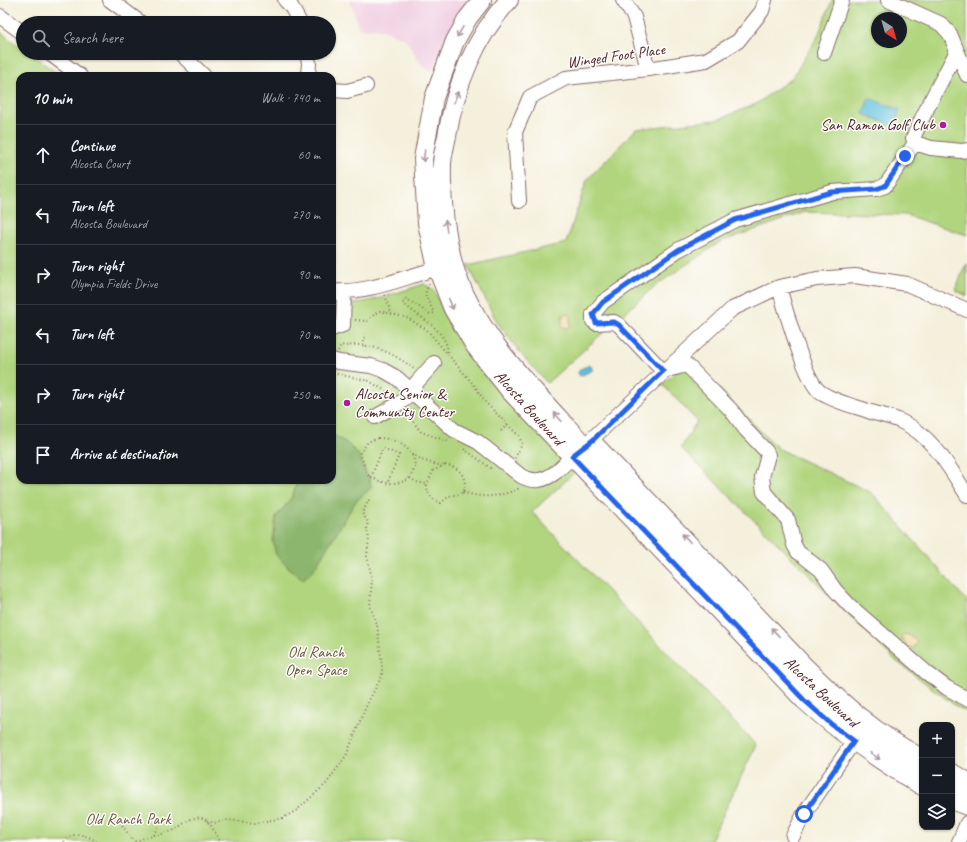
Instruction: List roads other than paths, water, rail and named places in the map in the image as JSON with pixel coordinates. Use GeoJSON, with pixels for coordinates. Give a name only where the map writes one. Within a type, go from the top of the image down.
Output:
{"type":"FeatureCollection","features":[{"type":"Feature","properties":{"kind":"main road","name":"Alcosta Boulevard"},"geometry":{"type":"LineString","coordinates":[[482,0],[468,18],[455,41],[439,84],[434,98],[423,159],[427,223],[440,272],[469,300],[489,334],[522,377],[804,700],[831,724],[854,741],[919,784]]}},
{"type":"Feature","properties":{"kind":"main road","name":"Alcosta Boulevard"},"geometry":{"type":"LineString","coordinates":[[440,272],[446,223],[442,164],[452,109],[472,56],[498,12],[509,0]]}},
{"type":"Feature","properties":{"kind":"main road","name":"Alcosta Boulevard"},"geometry":{"type":"LineString","coordinates":[[583,447],[775,649],[833,707],[882,744],[919,766]]}},
{"type":"Feature","properties":{"kind":"main road"},"geometry":{"type":"LineString","coordinates":[[955,784],[967,790]]}},
{"type":"Feature","properties":{"kind":"main road"},"geometry":{"type":"LineString","coordinates":[[955,801],[967,806]]}},
{"type":"Feature","properties":{"kind":"street"},"geometry":{"type":"LineString","coordinates":[[110,0],[132,16]]}},
{"type":"Feature","properties":{"kind":"street"},"geometry":{"type":"LineString","coordinates":[[285,0],[296,16]]}},
{"type":"Feature","properties":{"kind":"street"},"geometry":{"type":"LineString","coordinates":[[623,0],[634,17],[648,69]]}},
{"type":"Feature","properties":{"kind":"street","name":"Winged Foot Place"},"geometry":{"type":"LineString","coordinates":[[519,201],[515,132],[530,97],[566,78],[648,69],[706,60],[738,41],[762,11],[765,0]]}},
{"type":"Feature","properties":{"kind":"street"},"geometry":{"type":"LineString","coordinates":[[824,53],[842,0]]}},
{"type":"Feature","properties":{"kind":"street"},"geometry":{"type":"LineString","coordinates":[[888,0],[941,24],[950,34],[967,75]]}},
{"type":"Feature","properties":{"kind":"street"},"geometry":{"type":"LineString","coordinates":[[0,16],[16,28]]}},
{"type":"Feature","properties":{"kind":"street"},"geometry":{"type":"LineString","coordinates":[[915,143],[913,138],[928,105],[957,51]]}},
{"type":"Feature","properties":{"kind":"street"},"geometry":{"type":"LineString","coordinates":[[58,60],[75,72]]}},
{"type":"Feature","properties":{"kind":"street"},"geometry":{"type":"LineString","coordinates":[[187,60],[200,72]]}},
{"type":"Feature","properties":{"kind":"street"},"geometry":{"type":"LineString","coordinates":[[308,60],[308,72]]}},
{"type":"Feature","properties":{"kind":"street"},"geometry":{"type":"LineString","coordinates":[[336,91],[347,92],[366,86]]}},
{"type":"Feature","properties":{"kind":"street"},"geometry":{"type":"LineString","coordinates":[[915,143],[931,148],[962,151],[967,150]]}},
{"type":"Feature","properties":{"kind":"street"},"geometry":{"type":"LineString","coordinates":[[663,371],[619,325],[614,322],[596,323],[593,314],[596,309],[678,250],[735,220],[832,192],[876,189],[885,186],[915,143]]}},
{"type":"Feature","properties":{"kind":"street"},"geometry":{"type":"LineString","coordinates":[[339,324],[338,292],[366,289],[440,272]]}},
{"type":"Feature","properties":{"kind":"street"},"geometry":{"type":"LineString","coordinates":[[336,358],[383,370],[397,378],[454,430],[478,442],[521,476],[531,480],[544,480],[550,477],[583,447],[663,371],[732,309],[779,287],[817,279],[855,276],[907,284],[967,310]]}},
{"type":"Feature","properties":{"kind":"street"},"geometry":{"type":"LineString","coordinates":[[779,287],[798,348],[809,376],[819,391],[836,400],[901,422],[924,437],[945,460],[967,495]]}},
{"type":"Feature","properties":{"kind":"street"},"geometry":{"type":"LineString","coordinates":[[375,417],[400,403],[412,391],[434,363]]}},
{"type":"Feature","properties":{"kind":"street"},"geometry":{"type":"LineString","coordinates":[[663,371],[687,365],[731,410],[746,430],[766,451],[768,455],[762,477],[764,492],[788,520],[794,545],[798,552],[821,570],[835,590],[850,606],[927,673],[947,688],[967,698]]}},
{"type":"Feature","properties":{"kind":"street","name":"Alcosta Boulevard"},"geometry":{"type":"LineString","coordinates":[[583,447],[839,698],[874,726],[919,754]]}},
{"type":"Feature","properties":{"kind":"street"},"geometry":{"type":"LineString","coordinates":[[793,836],[804,814],[854,741]]}},
{"type":"Feature","properties":{"kind":"street"},"geometry":{"type":"LineString","coordinates":[[955,773],[967,779]]}},
{"type":"Feature","properties":{"kind":"street"},"geometry":{"type":"LineString","coordinates":[[959,842],[967,823]]}},
{"type":"Feature","properties":{"kind":"water"},"geometry":{"type":"Polygon","coordinates":[[[869,98],[900,110],[894,126],[863,114],[869,98]]]}},
{"type":"Feature","properties":{"kind":"water"},"geometry":{"type":"Polygon","coordinates":[[[590,365],[593,370],[580,376],[578,373],[580,369],[590,365]]]}},
{"type":"Feature","properties":{"kind":"place","name":"San Ramon Golf Club"},"geometry":{"type":"Point","coordinates":[943,125]}},
{"type":"Feature","properties":{"kind":"place","name":"Alcosta Senior & Community Center"},"geometry":{"type":"Point","coordinates":[347,403]}},
{"type":"Feature","properties":{"kind":"park label","name":"Old Ranch Open Space"},"geometry":{"type":"Point","coordinates":[316,661]}},
{"type":"Feature","properties":{"kind":"park label","name":"Old Ranch Park"},"geometry":{"type":"Point","coordinates":[128,819]}}]}
